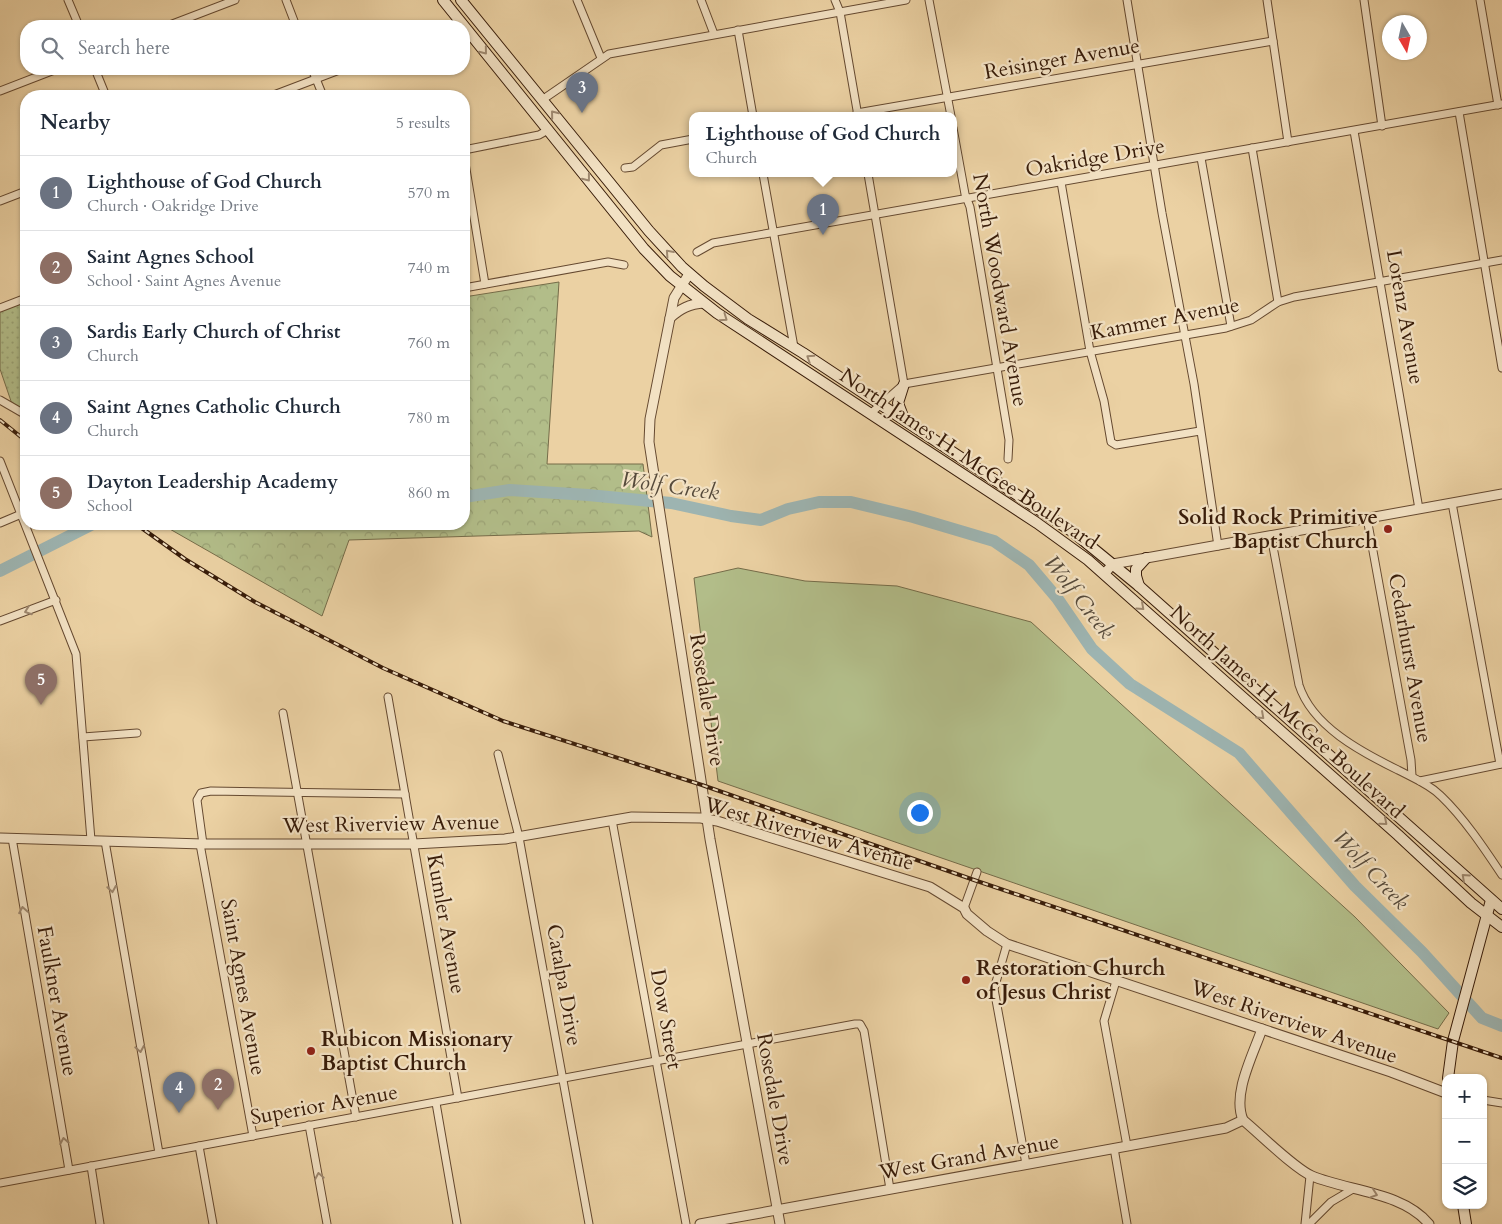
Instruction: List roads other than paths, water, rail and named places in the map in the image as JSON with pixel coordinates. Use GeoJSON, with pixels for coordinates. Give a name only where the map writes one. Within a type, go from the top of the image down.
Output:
{"type":"FeatureCollection","features":[{"type":"Feature","properties":{"kind":"main road","name":"North James H. McGee Boulevard"},"geometry":{"type":"LineString","coordinates":[[442,0],[458,20]]}},
{"type":"Feature","properties":{"kind":"main road","name":"North James H. McGee Boulevard"},"geometry":{"type":"LineString","coordinates":[[461,0],[649,230],[689,274],[748,320],[794,347],[1040,509],[1113,564],[1502,908]]}},
{"type":"Feature","properties":{"kind":"main road","name":"North James H. McGee Boulevard"},"geometry":{"type":"LineString","coordinates":[[470,34],[644,250],[682,286],[704,303],[1081,554],[1486,916],[1502,927]]}},
{"type":"Feature","properties":{"kind":"main road"},"geometry":{"type":"LineString","coordinates":[[904,384],[898,403],[899,410],[905,420]]}},
{"type":"Feature","properties":{"kind":"main road"},"geometry":{"type":"LineString","coordinates":[[1139,586],[1136,569],[1146,558]]}},
{"type":"Feature","properties":{"kind":"main road"},"geometry":{"type":"LineString","coordinates":[[1449,1074],[1453,1041],[1491,900]]}},
{"type":"Feature","properties":{"kind":"main road"},"geometry":{"type":"LineString","coordinates":[[1464,1209],[1466,1224]]}},
{"type":"Feature","properties":{"kind":"street"},"geometry":{"type":"LineString","coordinates":[[68,0],[76,20]]}},
{"type":"Feature","properties":{"kind":"street"},"geometry":{"type":"LineString","coordinates":[[183,20],[235,0]]}},
{"type":"Feature","properties":{"kind":"street"},"geometry":{"type":"LineString","coordinates":[[286,0],[294,20]]}},
{"type":"Feature","properties":{"kind":"street"},"geometry":{"type":"LineString","coordinates":[[577,0],[601,58]]}},
{"type":"Feature","properties":{"kind":"street"},"geometry":{"type":"LineString","coordinates":[[701,0],[714,34]]}},
{"type":"Feature","properties":{"kind":"street"},"geometry":{"type":"LineString","coordinates":[[835,0],[840,12],[857,112]]}},
{"type":"Feature","properties":{"kind":"street"},"geometry":{"type":"LineString","coordinates":[[542,100],[601,58],[615,53],[840,12],[882,2],[906,0]]}},
{"type":"Feature","properties":{"kind":"street"},"geometry":{"type":"LineString","coordinates":[[929,0],[950,112]]}},
{"type":"Feature","properties":{"kind":"street"},"geometry":{"type":"LineString","coordinates":[[1127,0],[1183,335],[1194,384],[1218,546]]}},
{"type":"Feature","properties":{"kind":"street"},"geometry":{"type":"LineString","coordinates":[[1267,0],[1288,142]]}},
{"type":"Feature","properties":{"kind":"street"},"geometry":{"type":"LineString","coordinates":[[1364,0],[1382,126]]}},
{"type":"Feature","properties":{"kind":"street"},"geometry":{"type":"LineString","coordinates":[[1480,0],[1500,105]]}},
{"type":"Feature","properties":{"kind":"street"},"geometry":{"type":"LineString","coordinates":[[738,30],[752,112]]}},
{"type":"Feature","properties":{"kind":"street","name":"Reisinger Avenue"},"geometry":{"type":"LineString","coordinates":[[872,112],[948,97],[1273,41]]}},
{"type":"Feature","properties":{"kind":"street"},"geometry":{"type":"LineString","coordinates":[[0,91],[41,75]]}},
{"type":"Feature","properties":{"kind":"street"},"geometry":{"type":"LineString","coordinates":[[98,75],[104,90]]}},
{"type":"Feature","properties":{"kind":"street"},"geometry":{"type":"LineString","coordinates":[[314,75],[321,90]]}},
{"type":"Feature","properties":{"kind":"street"},"geometry":{"type":"LineString","coordinates":[[288,90],[326,75]]}},
{"type":"Feature","properties":{"kind":"street","name":"Oakridge Drive"},"geometry":{"type":"LineString","coordinates":[[697,252],[713,244],[1500,105]]}},
{"type":"Feature","properties":{"kind":"street"},"geometry":{"type":"LineString","coordinates":[[1459,112],[1502,368]]}},
{"type":"Feature","properties":{"kind":"street"},"geometry":{"type":"LineString","coordinates":[[470,149],[539,135],[548,130]]}},
{"type":"Feature","properties":{"kind":"street","name":"Lorenz Avenue"},"geometry":{"type":"LineString","coordinates":[[1354,131],[1420,508]]}},
{"type":"Feature","properties":{"kind":"street"},"geometry":{"type":"LineString","coordinates":[[625,168],[633,167],[661,145],[689,141]]}},
{"type":"Feature","properties":{"kind":"street"},"geometry":{"type":"LineString","coordinates":[[1252,148],[1278,302]]}},
{"type":"Feature","properties":{"kind":"street","name":"North Woodward Avenue"},"geometry":{"type":"LineString","coordinates":[[957,150],[966,199],[970,207],[1009,440],[1008,459]]}},
{"type":"Feature","properties":{"kind":"street"},"geometry":{"type":"LineString","coordinates":[[1201,158],[1232,326]]}},
{"type":"Feature","properties":{"kind":"street"},"geometry":{"type":"LineString","coordinates":[[764,177],[794,347]]}},
{"type":"Feature","properties":{"kind":"street"},"geometry":{"type":"LineString","coordinates":[[869,177],[904,384],[870,414]]}},
{"type":"Feature","properties":{"kind":"street"},"geometry":{"type":"LineString","coordinates":[[1061,182],[1090,351],[1113,444],[1200,432]]}},
{"type":"Feature","properties":{"kind":"street"},"geometry":{"type":"LineString","coordinates":[[0,201],[20,193]]}},
{"type":"Feature","properties":{"kind":"street"},"geometry":{"type":"LineString","coordinates":[[470,193],[485,284]]}},
{"type":"Feature","properties":{"kind":"street","name":"Kammer Avenue"},"geometry":{"type":"LineString","coordinates":[[904,384],[1232,326],[1259,316],[1278,302],[1502,260]]}},
{"type":"Feature","properties":{"kind":"street"},"geometry":{"type":"LineString","coordinates":[[470,287],[608,262],[624,265]]}},
{"type":"Feature","properties":{"kind":"street","name":"Rosedale Drive"},"geometry":{"type":"LineString","coordinates":[[689,274],[674,298],[650,419],[650,442],[707,819],[780,1224]]}},
{"type":"Feature","properties":{"kind":"street"},"geometry":{"type":"LineString","coordinates":[[0,308],[20,300]]}},
{"type":"Feature","properties":{"kind":"street"},"geometry":{"type":"LineString","coordinates":[[670,319],[679,310],[693,303],[704,303]]}},
{"type":"Feature","properties":{"kind":"street"},"geometry":{"type":"LineString","coordinates":[[0,400],[20,412]]}},
{"type":"Feature","properties":{"kind":"street"},"geometry":{"type":"LineString","coordinates":[[0,461],[20,504]]}},
{"type":"Feature","properties":{"kind":"street"},"geometry":{"type":"LineString","coordinates":[[1104,574],[1113,564],[1502,494]]}},
{"type":"Feature","properties":{"kind":"street"},"geometry":{"type":"LineString","coordinates":[[1420,781],[1501,764],[1452,503]]}},
{"type":"Feature","properties":{"kind":"street"},"geometry":{"type":"LineString","coordinates":[[0,523],[20,515]]}},
{"type":"Feature","properties":{"kind":"street","name":"Cedarhurst Avenue"},"geometry":{"type":"LineString","coordinates":[[1367,518],[1412,760],[1412,776]]}},
{"type":"Feature","properties":{"kind":"street"},"geometry":{"type":"LineString","coordinates":[[27,530],[56,600],[77,660],[91,840]]}},
{"type":"Feature","properties":{"kind":"street"},"geometry":{"type":"LineString","coordinates":[[1271,536],[1299,685],[1308,706],[1332,731],[1412,776],[1441,796],[1476,838],[1502,875]]}},
{"type":"Feature","properties":{"kind":"street"},"geometry":{"type":"LineString","coordinates":[[0,621],[56,600]]}},
{"type":"Feature","properties":{"kind":"street","name":"Kumler Avenue"},"geometry":{"type":"LineString","coordinates":[[388,697],[458,1098]]}},
{"type":"Feature","properties":{"kind":"street"},"geometry":{"type":"LineString","coordinates":[[283,714],[356,1117]]}},
{"type":"Feature","properties":{"kind":"street"},"geometry":{"type":"LineString","coordinates":[[83,737],[137,733]]}},
{"type":"Feature","properties":{"kind":"street","name":"Catalpa Drive"},"geometry":{"type":"LineString","coordinates":[[498,754],[519,837],[589,1224]]}},
{"type":"Feature","properties":{"kind":"street","name":"Saint Agnes Avenue"},"geometry":{"type":"LineString","coordinates":[[253,1136],[202,844],[197,800],[201,793],[211,791],[297,793]]}},
{"type":"Feature","properties":{"kind":"street"},"geometry":{"type":"LineString","coordinates":[[297,793],[405,794]]}},
{"type":"Feature","properties":{"kind":"street","name":"West Riverview Avenue"},"geometry":{"type":"LineString","coordinates":[[0,838],[202,844],[414,844],[519,837],[632,817],[707,819],[930,888],[964,908],[967,914],[987,931],[1007,944],[1442,1092]]}},
{"type":"Feature","properties":{"kind":"street","name":"Dow Street"},"geometry":{"type":"LineString","coordinates":[[612,820],[686,1224]]}},
{"type":"Feature","properties":{"kind":"street","name":"Faulkner Avenue"},"geometry":{"type":"LineString","coordinates":[[12,838],[69,1170]]}},
{"type":"Feature","properties":{"kind":"street"},"geometry":{"type":"LineString","coordinates":[[105,841],[159,1153]]}},
{"type":"Feature","properties":{"kind":"street"},"geometry":{"type":"LineString","coordinates":[[964,908],[977,872]]}},
{"type":"Feature","properties":{"kind":"street"},"geometry":{"type":"LineString","coordinates":[[1007,944],[994,989],[1026,1164]]}},
{"type":"Feature","properties":{"kind":"street"},"geometry":{"type":"LineString","coordinates":[[1116,981],[1104,1021],[1127,1146]]}},
{"type":"Feature","properties":{"kind":"street","name":"Superior Avenue"},"geometry":{"type":"LineString","coordinates":[[0,1184],[855,1024],[861,1025],[864,1031],[890,1189]]}},
{"type":"Feature","properties":{"kind":"street"},"geometry":{"type":"LineString","coordinates":[[1262,1029],[1239,1098],[1240,1111],[1244,1120],[1310,1176],[1378,1195],[1417,1212],[1429,1224]]}},
{"type":"Feature","properties":{"kind":"street"},"geometry":{"type":"LineString","coordinates":[[1487,1100],[1502,1102]]}},
{"type":"Feature","properties":{"kind":"street"},"geometry":{"type":"LineString","coordinates":[[436,1103],[457,1224]]}},
{"type":"Feature","properties":{"kind":"street","name":"West Grand Avenue"},"geometry":{"type":"LineString","coordinates":[[700,1224],[1226,1128],[1244,1120]]}},
{"type":"Feature","properties":{"kind":"street"},"geometry":{"type":"LineString","coordinates":[[309,1126],[327,1224]]}},
{"type":"Feature","properties":{"kind":"street"},"geometry":{"type":"LineString","coordinates":[[199,1146],[213,1224]]}},
{"type":"Feature","properties":{"kind":"street"},"geometry":{"type":"LineString","coordinates":[[1114,1148],[1127,1224]]}},
{"type":"Feature","properties":{"kind":"street"},"geometry":{"type":"LineString","coordinates":[[91,1166],[100,1224]]}},
{"type":"Feature","properties":{"kind":"street"},"geometry":{"type":"LineString","coordinates":[[1305,1224],[1310,1176]]}},
{"type":"Feature","properties":{"kind":"street"},"geometry":{"type":"LineString","coordinates":[[1309,1224],[1331,1202],[1353,1189]]}},
{"type":"Feature","properties":{"kind":"waterway","name":"Wolf Creek"},"geometry":{"type":"LineString","coordinates":[[470,496],[510,490],[588,495],[671,503],[731,516],[761,520],[788,509],[819,502],[851,502],[913,517],[994,541],[1029,565],[1057,598],[1092,649],[1130,684],[1239,753],[1355,886],[1422,952],[1482,1018],[1502,1026]]}},
{"type":"Feature","properties":{"kind":"waterway","name":"Wolf Creek"},"geometry":{"type":"LineString","coordinates":[[0,571],[81,530]]}},
{"type":"Feature","properties":{"kind":"railway"},"geometry":{"type":"LineString","coordinates":[[0,420],[20,436]]}},
{"type":"Feature","properties":{"kind":"railway"},"geometry":{"type":"LineString","coordinates":[[144,530],[185,559],[255,602],[383,668],[503,721],[702,785],[974,880],[1502,1058]]}},
{"type":"Feature","properties":{"kind":"place","name":"Sardis Early Church of Christ"},"geometry":{"type":"Point","coordinates":[582,113]}},
{"type":"Feature","properties":{"kind":"place","name":"Lighthouse of God Church"},"geometry":{"type":"Point","coordinates":[823,235]}},
{"type":"Feature","properties":{"kind":"place","name":"Solid Rock Primitive Baptist Church"},"geometry":{"type":"Point","coordinates":[1388,529]}},
{"type":"Feature","properties":{"kind":"place","name":"Dayton Leadership Academy"},"geometry":{"type":"Point","coordinates":[41,705]}},
{"type":"Feature","properties":{"kind":"place","name":"Restoration Church of Jesus Christ"},"geometry":{"type":"Point","coordinates":[966,980]}},
{"type":"Feature","properties":{"kind":"place","name":"Rubicon Missionary Baptist Church"},"geometry":{"type":"Point","coordinates":[311,1051]}},
{"type":"Feature","properties":{"kind":"place","name":"Saint Agnes School"},"geometry":{"type":"Point","coordinates":[218,1110]}},
{"type":"Feature","properties":{"kind":"place","name":"Saint Agnes Catholic Church"},"geometry":{"type":"Point","coordinates":[179,1113]}}]}
